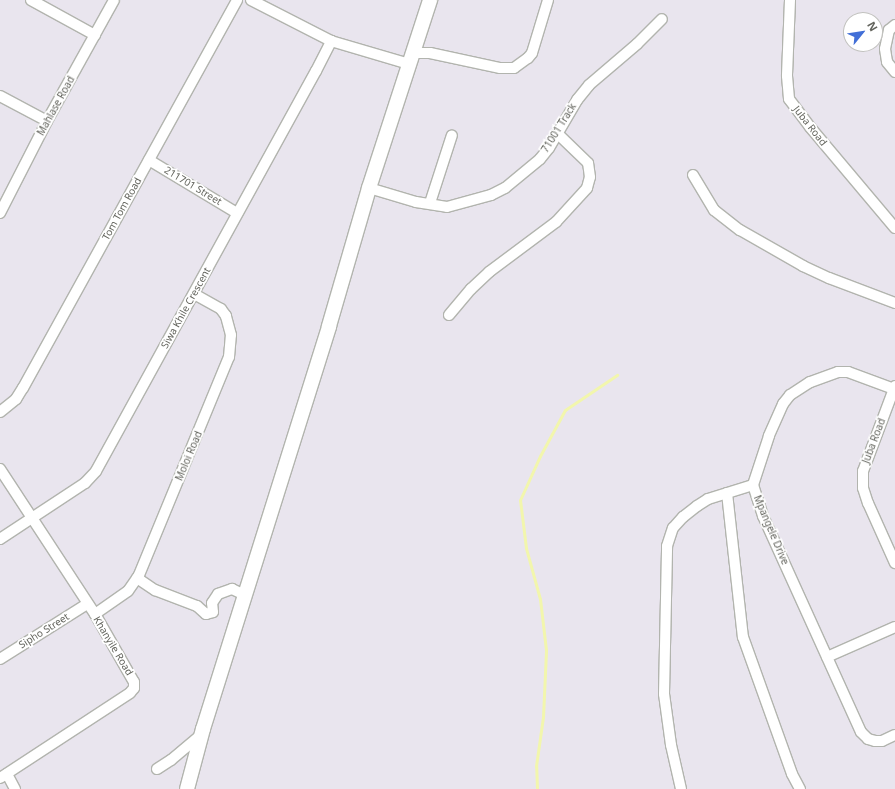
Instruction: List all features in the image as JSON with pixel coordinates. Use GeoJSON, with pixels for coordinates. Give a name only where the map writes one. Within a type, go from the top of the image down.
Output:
{"type":"FeatureCollection","features":[{"type":"Feature","properties":{"kind":"street"},"geometry":{"type":"LineString","coordinates":[[31,0],[95,36]]}},
{"type":"Feature","properties":{"kind":"street","name":"Mahlase Road"},"geometry":{"type":"LineString","coordinates":[[0,212],[114,0]]}},
{"type":"Feature","properties":{"kind":"street","name":"Tom Tom Road"},"geometry":{"type":"LineString","coordinates":[[0,412],[16,399],[23,388],[236,0]]}},
{"type":"Feature","properties":{"kind":"street"},"geometry":{"type":"LineString","coordinates":[[251,0],[330,40],[411,59],[430,53],[500,68],[514,68],[528,58],[532,53],[548,0]]}},
{"type":"Feature","properties":{"kind":"street"},"geometry":{"type":"LineString","coordinates":[[187,789],[202,734],[329,326],[369,188],[430,0]]}},
{"type":"Feature","properties":{"kind":"street","name":"Juba Road"},"geometry":{"type":"LineString","coordinates":[[790,0],[787,76],[789,99],[810,127],[895,228]]}},
{"type":"Feature","properties":{"kind":"street","name":"71001 Track"},"geometry":{"type":"LineString","coordinates":[[369,188],[406,199],[447,207],[491,195],[505,188],[540,159],[549,148],[577,100],[589,84],[637,44],[662,19]]}},
{"type":"Feature","properties":{"kind":"street"},"geometry":{"type":"LineString","coordinates":[[895,25],[889,30],[885,49],[887,62],[895,72]]}},
{"type":"Feature","properties":{"kind":"street","name":"Siwa Khile Crescent"},"geometry":{"type":"LineString","coordinates":[[0,539],[85,483],[96,471],[316,71],[330,40]]}},
{"type":"Feature","properties":{"kind":"street"},"geometry":{"type":"LineString","coordinates":[[0,96],[48,121]]}},
{"type":"Feature","properties":{"kind":"street"},"geometry":{"type":"LineString","coordinates":[[449,315],[471,289],[489,272],[541,235],[556,222],[587,188],[590,177],[588,163],[558,134]]}},
{"type":"Feature","properties":{"kind":"street"},"geometry":{"type":"LineString","coordinates":[[430,204],[452,135]]}},
{"type":"Feature","properties":{"kind":"street","name":"211701 Street"},"geometry":{"type":"LineString","coordinates":[[149,160],[237,213]]}},
{"type":"Feature","properties":{"kind":"street"},"geometry":{"type":"LineString","coordinates":[[693,175],[714,210],[740,230],[809,269],[895,303]]}},
{"type":"Feature","properties":{"kind":"street","name":"Moloi Road"},"geometry":{"type":"LineString","coordinates":[[95,614],[120,598],[128,591],[137,578],[229,357],[231,335],[230,323],[221,309],[194,294]]}},
{"type":"Feature","properties":{"kind":"street","name":"Mpangele Drive"},"geometry":{"type":"LineString","coordinates":[[895,387],[848,372],[838,372],[810,382],[790,395],[783,404],[769,436],[753,485],[763,516],[861,732],[868,739],[875,741],[895,735]]}},
{"type":"Feature","properties":{"kind":"street","name":"Juba Road"},"geometry":{"type":"LineString","coordinates":[[895,387],[863,471],[863,488],[868,503],[895,563]]}},
{"type":"Feature","properties":{"kind":"street","name":"Khanyile Road"},"geometry":{"type":"LineString","coordinates":[[0,469],[95,614],[132,676],[134,688],[130,694],[3,774]]}},
{"type":"Feature","properties":{"kind":"street"},"geometry":{"type":"LineString","coordinates":[[681,789],[671,745],[664,694],[668,546],[673,528],[682,517],[708,499],[753,485]]}},
{"type":"Feature","properties":{"kind":"street"},"geometry":{"type":"LineString","coordinates":[[727,493],[743,637],[792,774],[800,789]]}},
{"type":"Feature","properties":{"kind":"street"},"geometry":{"type":"LineString","coordinates":[[137,578],[155,590],[197,606],[206,614],[213,612],[212,603],[218,594],[232,589],[245,594]]}},
{"type":"Feature","properties":{"kind":"street","name":"Sipho Street"},"geometry":{"type":"LineString","coordinates":[[0,659],[88,604]]}},
{"type":"Feature","properties":{"kind":"street"},"geometry":{"type":"LineString","coordinates":[[827,657],[895,627]]}},
{"type":"Feature","properties":{"kind":"street"},"geometry":{"type":"LineString","coordinates":[[157,769],[171,760],[202,734]]}},
{"type":"Feature","properties":{"kind":"street"},"geometry":{"type":"LineString","coordinates":[[3,774],[15,789]]}},
{"type":"Feature","properties":{"kind":"waterway"},"geometry":{"type":"LineString","coordinates":[[537,789],[536,766],[543,717],[546,650],[540,599],[526,548],[520,500],[540,456],[565,410],[617,375]]}}]}
